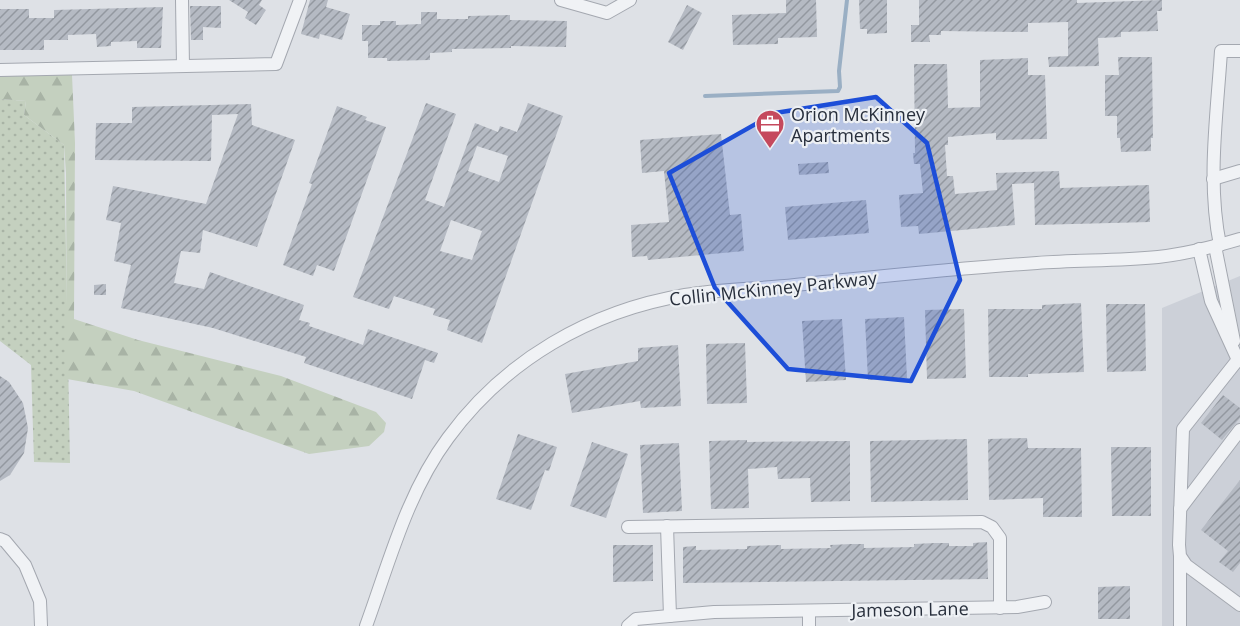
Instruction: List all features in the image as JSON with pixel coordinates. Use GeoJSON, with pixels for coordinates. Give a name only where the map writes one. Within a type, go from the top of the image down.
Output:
{"type":"FeatureCollection","features":[{"type":"Feature","properties":{"kind":"street"},"geometry":{"type":"LineString","coordinates":[[182,0],[183,66]]}},
{"type":"Feature","properties":{"kind":"street"},"geometry":{"type":"LineString","coordinates":[[0,70],[276,64],[300,0]]}},
{"type":"Feature","properties":{"kind":"street"},"geometry":{"type":"LineString","coordinates":[[561,0],[607,13],[630,0]]}},
{"type":"Feature","properties":{"kind":"street"},"geometry":{"type":"LineString","coordinates":[[1180,626],[1183,429],[1239,359],[1218,245],[1212,179],[1221,51],[1240,51]]}},
{"type":"Feature","properties":{"kind":"street"},"geometry":{"type":"LineString","coordinates":[[1212,179],[1240,171]]}},
{"type":"Feature","properties":{"kind":"street","name":"Collin McKinney Parkway"},"geometry":{"type":"LineString","coordinates":[[366,626],[409,510],[427,472],[448,438],[476,404],[510,372],[548,345],[586,324],[641,305],[689,295],[1000,266],[1160,256],[1240,239]]}},
{"type":"Feature","properties":{"kind":"street"},"geometry":{"type":"LineString","coordinates":[[1198,249],[1211,301],[1239,359]]}},
{"type":"Feature","properties":{"kind":"street"},"geometry":{"type":"LineString","coordinates":[[1180,509],[1240,430]]}},
{"type":"Feature","properties":{"kind":"street"},"geometry":{"type":"LineString","coordinates":[[628,527],[982,522],[992,527],[1000,538],[1000,608]]}},
{"type":"Feature","properties":{"kind":"street"},"geometry":{"type":"LineString","coordinates":[[667,526],[670,616]]}},
{"type":"Feature","properties":{"kind":"street"},"geometry":{"type":"LineString","coordinates":[[0,539],[5,541],[25,565],[40,601],[41,626]]}},
{"type":"Feature","properties":{"kind":"street"},"geometry":{"type":"LineString","coordinates":[[1180,556],[1186,565],[1240,605]]}},
{"type":"Feature","properties":{"kind":"street","name":"Jameson Lane"},"geometry":{"type":"LineString","coordinates":[[630,624],[670,616],[714,612],[1000,608],[1045,602]]}},
{"type":"Feature","properties":{"kind":"street"},"geometry":{"type":"LineString","coordinates":[[809,611],[809,626]]}},
{"type":"Feature","properties":{"kind":"street"},"geometry":{"type":"LineString","coordinates":[[714,612],[714,626]]}},
{"type":"Feature","properties":{"kind":"highlighted area"},"geometry":{"type":"Polygon","coordinates":[[[876,97],[927,143],[960,280],[911,381],[788,369],[715,288],[669,173],[775,113],[876,97]]]}},
{"type":"Feature","properties":{"kind":"shaded area"},"geometry":{"type":"Polygon","coordinates":[[[1240,276],[1240,626],[1162,626],[1162,308],[1240,276]]]}},
{"type":"Feature","properties":{"kind":"green space"},"geometry":{"type":"Polygon","coordinates":[[[72,75],[75,143],[74,319],[138,340],[281,376],[376,412],[386,423],[384,432],[369,446],[309,454],[134,391],[67,379],[64,145],[24,115],[26,101],[0,99],[0,76],[72,75]]]}},
{"type":"Feature","properties":{"kind":"green space"},"geometry":{"type":"Polygon","coordinates":[[[0,99],[26,101],[24,115],[64,145],[70,463],[34,462],[31,365],[0,341],[0,99]]]}},
{"type":"Feature","properties":{"kind":"building"},"geometry":{"type":"Polygon","coordinates":[[[229,0],[262,0],[259,5],[266,10],[256,25],[245,18],[248,12],[229,0]]]}},
{"type":"Feature","properties":{"kind":"building"},"geometry":{"type":"Polygon","coordinates":[[[310,0],[328,0],[326,7],[350,14],[342,40],[320,34],[319,39],[301,34],[310,0]]]}},
{"type":"Feature","properties":{"kind":"building"},"geometry":{"type":"Polygon","coordinates":[[[786,0],[816,0],[817,37],[778,38],[778,44],[733,45],[732,15],[786,13],[786,0]]]}},
{"type":"Feature","properties":{"kind":"building"},"geometry":{"type":"Polygon","coordinates":[[[859,0],[887,0],[887,33],[867,34],[867,29],[860,29],[859,0]]]}},
{"type":"Feature","properties":{"kind":"building"},"geometry":{"type":"Polygon","coordinates":[[[919,0],[1077,0],[1077,3],[1162,0],[1162,11],[1157,11],[1158,31],[1121,32],[1121,37],[1098,38],[1099,66],[1049,67],[1048,57],[1068,56],[1068,22],[1028,23],[1028,32],[941,31],[941,35],[929,35],[930,42],[911,42],[911,25],[919,25],[919,0]]]}},
{"type":"Feature","properties":{"kind":"building"},"geometry":{"type":"Polygon","coordinates":[[[687,5],[702,13],[683,50],[668,42],[687,5]]]}},
{"type":"Feature","properties":{"kind":"building"},"geometry":{"type":"Polygon","coordinates":[[[190,6],[221,6],[221,28],[203,27],[203,40],[191,40],[190,6]]]}},
{"type":"Feature","properties":{"kind":"building"},"geometry":{"type":"Polygon","coordinates":[[[163,7],[161,48],[137,48],[137,41],[111,42],[111,46],[97,47],[96,34],[68,35],[68,40],[44,40],[44,50],[0,50],[0,9],[29,9],[29,18],[54,18],[54,10],[163,7]]]}},
{"type":"Feature","properties":{"kind":"building"},"geometry":{"type":"Polygon","coordinates":[[[421,12],[437,12],[437,19],[510,15],[510,20],[567,21],[566,47],[511,46],[511,48],[452,49],[452,52],[430,53],[430,60],[387,61],[387,58],[368,58],[368,41],[362,41],[362,25],[380,25],[380,21],[396,21],[396,25],[421,24],[421,12]]]}},
{"type":"Feature","properties":{"kind":"building"},"geometry":{"type":"Polygon","coordinates":[[[1118,57],[1152,57],[1153,138],[1151,138],[1151,151],[1121,152],[1120,138],[1117,138],[1117,116],[1105,116],[1105,75],[1119,75],[1118,57]]]}},
{"type":"Feature","properties":{"kind":"building"},"geometry":{"type":"Polygon","coordinates":[[[1028,58],[1028,75],[1045,75],[1047,139],[996,140],[996,133],[948,137],[948,145],[945,145],[947,176],[953,176],[955,194],[997,190],[996,173],[1059,171],[1060,188],[1149,185],[1150,222],[1035,225],[1034,183],[1012,184],[1015,225],[919,234],[918,226],[901,227],[899,195],[923,193],[920,164],[914,164],[913,153],[915,153],[914,64],[947,64],[948,108],[980,107],[980,60],[1028,58]]]}},
{"type":"Feature","properties":{"kind":"building"},"geometry":{"type":"Polygon","coordinates":[[[426,103],[456,114],[425,200],[444,207],[475,123],[498,132],[500,126],[517,132],[528,103],[563,116],[482,343],[447,330],[450,320],[433,315],[435,309],[394,296],[389,309],[353,297],[426,103]],[[477,146],[468,171],[499,182],[508,156],[477,146]],[[451,220],[440,251],[472,260],[482,231],[451,220]]]}},
{"type":"Feature","properties":{"kind":"building"},"geometry":{"type":"Polygon","coordinates":[[[251,104],[252,125],[295,140],[257,247],[203,230],[200,253],[181,251],[174,283],[204,289],[210,272],[304,305],[299,320],[310,323],[309,326],[363,345],[368,329],[438,353],[434,363],[425,360],[412,399],[304,363],[306,357],[213,328],[121,308],[131,265],[114,261],[121,223],[106,220],[113,186],[206,204],[238,114],[212,115],[211,161],[95,160],[96,123],[132,123],[132,107],[251,104]]]}},
{"type":"Feature","properties":{"kind":"building"},"geometry":{"type":"Polygon","coordinates":[[[337,106],[367,117],[365,120],[386,127],[334,271],[317,265],[313,276],[283,265],[337,106]]]}},
{"type":"Feature","properties":{"kind":"building"},"geometry":{"type":"Polygon","coordinates":[[[721,134],[730,215],[741,214],[744,251],[648,260],[647,256],[632,257],[631,225],[669,222],[664,171],[642,173],[640,140],[721,134]]]}},
{"type":"Feature","properties":{"kind":"building"},"geometry":{"type":"Polygon","coordinates":[[[828,162],[829,173],[799,175],[798,164],[828,162]]]}},
{"type":"Feature","properties":{"kind":"building"},"geometry":{"type":"Polygon","coordinates":[[[866,200],[869,233],[788,240],[785,207],[866,200]]]}},
{"type":"Feature","properties":{"kind":"building"},"geometry":{"type":"Polygon","coordinates":[[[106,284],[106,295],[94,295],[94,285],[106,284]]]}},
{"type":"Feature","properties":{"kind":"building"},"geometry":{"type":"Polygon","coordinates":[[[1081,303],[1084,372],[1028,374],[1028,377],[989,377],[988,309],[1042,309],[1042,305],[1081,303]]]}},
{"type":"Feature","properties":{"kind":"building"},"geometry":{"type":"Polygon","coordinates":[[[1106,304],[1145,304],[1146,371],[1107,372],[1106,304]]]}},
{"type":"Feature","properties":{"kind":"building"},"geometry":{"type":"Polygon","coordinates":[[[964,309],[966,378],[927,379],[925,310],[964,309]]]}},
{"type":"Feature","properties":{"kind":"building"},"geometry":{"type":"Polygon","coordinates":[[[904,317],[907,378],[868,380],[865,319],[904,317]]]}},
{"type":"Feature","properties":{"kind":"building"},"geometry":{"type":"Polygon","coordinates":[[[842,319],[846,380],[806,382],[802,321],[842,319]]]}},
{"type":"Feature","properties":{"kind":"building"},"geometry":{"type":"Polygon","coordinates":[[[745,343],[747,403],[707,404],[706,344],[745,343]]]}},
{"type":"Feature","properties":{"kind":"building"},"geometry":{"type":"Polygon","coordinates":[[[678,345],[681,406],[641,408],[640,401],[572,413],[565,374],[638,361],[638,348],[678,345]]]}},
{"type":"Feature","properties":{"kind":"building"},"geometry":{"type":"Polygon","coordinates":[[[0,376],[9,382],[23,403],[28,428],[24,453],[10,475],[0,481],[0,376]]]}},
{"type":"Feature","properties":{"kind":"building"},"geometry":{"type":"Polygon","coordinates":[[[1223,395],[1240,408],[1240,418],[1222,440],[1201,423],[1223,395]]]}},
{"type":"Feature","properties":{"kind":"building"},"geometry":{"type":"Polygon","coordinates":[[[518,434],[557,447],[549,471],[545,470],[531,510],[496,499],[518,434]]]}},
{"type":"Feature","properties":{"kind":"building"},"geometry":{"type":"Polygon","coordinates":[[[1027,438],[1028,448],[1081,448],[1082,517],[1043,517],[1043,498],[989,500],[988,439],[1027,438]]]}},
{"type":"Feature","properties":{"kind":"building"},"geometry":{"type":"Polygon","coordinates":[[[967,439],[968,500],[871,502],[870,441],[967,439]]]}},
{"type":"Feature","properties":{"kind":"building"},"geometry":{"type":"Polygon","coordinates":[[[747,440],[747,442],[850,441],[850,501],[811,502],[810,478],[778,479],[777,467],[748,469],[749,508],[711,509],[709,441],[747,440]]]}},
{"type":"Feature","properties":{"kind":"building"},"geometry":{"type":"Polygon","coordinates":[[[592,442],[628,454],[606,518],[570,506],[592,442]]]}},
{"type":"Feature","properties":{"kind":"building"},"geometry":{"type":"Polygon","coordinates":[[[679,443],[682,511],[643,513],[640,445],[679,443]]]}},
{"type":"Feature","properties":{"kind":"building"},"geometry":{"type":"Polygon","coordinates":[[[1111,447],[1151,447],[1151,516],[1112,516],[1111,447]]]}},
{"type":"Feature","properties":{"kind":"building"},"geometry":{"type":"Polygon","coordinates":[[[1240,480],[1240,563],[1233,572],[1219,562],[1228,551],[1201,530],[1240,480]]]}},
{"type":"Feature","properties":{"kind":"building"},"geometry":{"type":"Polygon","coordinates":[[[987,542],[988,579],[683,583],[683,547],[696,546],[696,550],[747,549],[747,546],[781,545],[781,549],[831,548],[830,545],[864,544],[864,548],[914,547],[914,544],[935,543],[949,543],[949,546],[973,546],[973,543],[987,542]]]}},
{"type":"Feature","properties":{"kind":"building"},"geometry":{"type":"Polygon","coordinates":[[[613,545],[653,545],[653,581],[613,582],[613,545]]]}},
{"type":"Feature","properties":{"kind":"building"},"geometry":{"type":"Polygon","coordinates":[[[1130,586],[1130,619],[1098,619],[1098,587],[1130,586]]]}},
{"type":"Feature","properties":{"kind":"waterway"},"geometry":{"type":"LineString","coordinates":[[705,96],[838,91],[847,0]]}},
{"type":"Feature","properties":{"kind":"place","name":"Orion McKinney Apartments"},"geometry":{"type":"Point","coordinates":[770,150]}}]}
